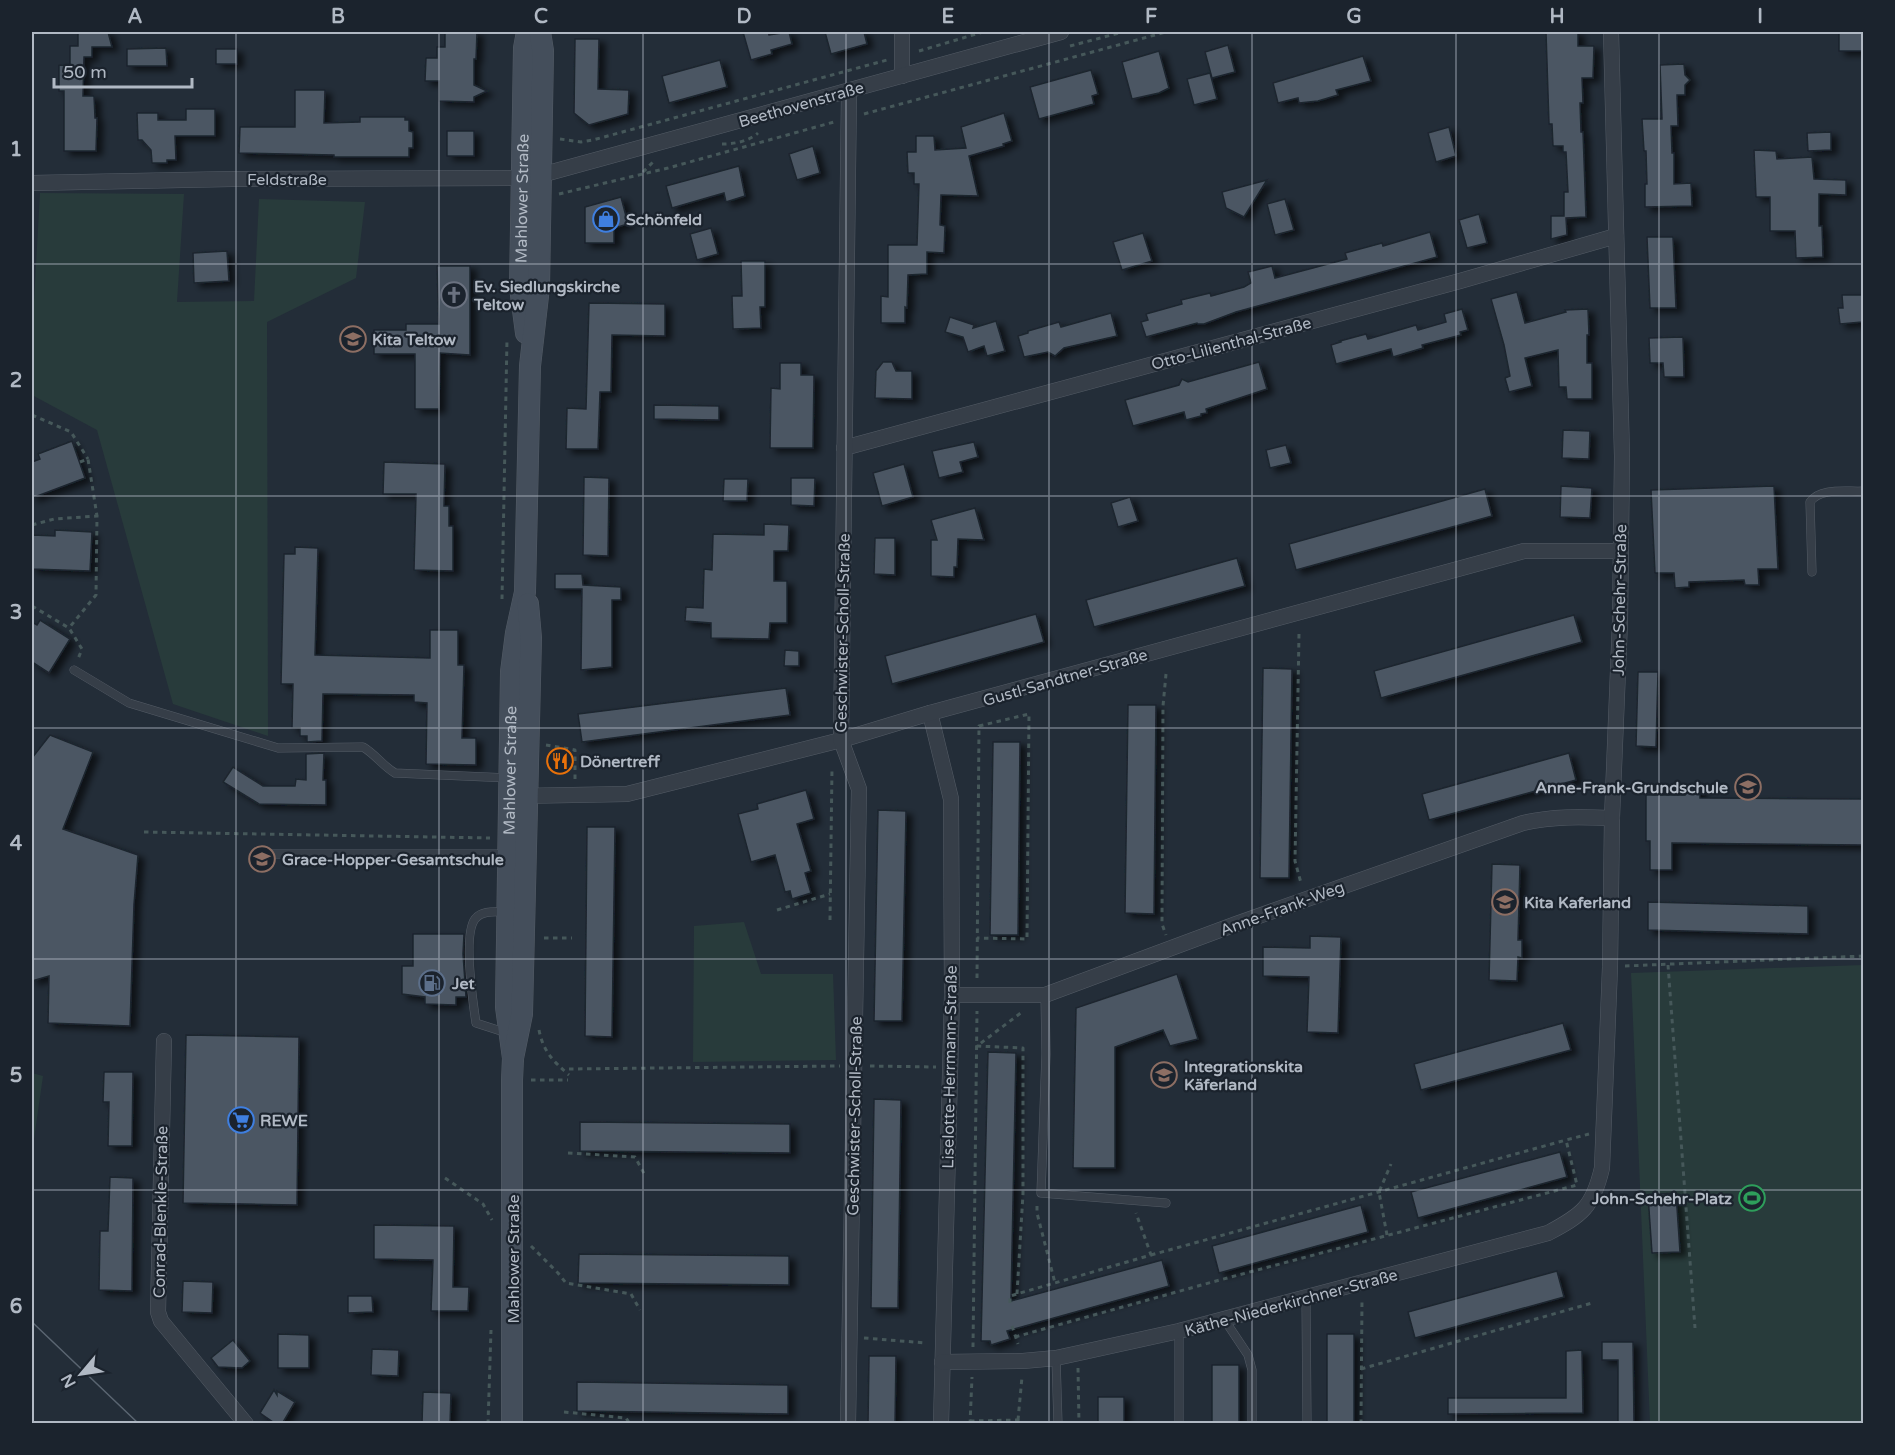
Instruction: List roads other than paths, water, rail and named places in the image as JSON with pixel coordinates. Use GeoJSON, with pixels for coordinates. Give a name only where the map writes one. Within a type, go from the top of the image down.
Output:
{"type":"FeatureCollection","features":[{"type":"Feature","properties":{"kind":"main road","name":"Mahlower Straße"},"geometry":{"type":"LineString","coordinates":[[527,32],[524,48],[532,177]]}},
{"type":"Feature","properties":{"kind":"main road","name":"Mahlower Straße"},"geometry":{"type":"LineString","coordinates":[[512,1424],[503,1222],[513,1058],[522,1014],[517,912],[519,787],[511,672],[525,592],[530,366],[520,287],[543,51],[540,32]]}},
{"type":"Feature","properties":{"kind":"main road","name":"Mahlower Straße"},"geometry":{"type":"LineString","coordinates":[[513,1058],[506,1007],[517,912],[510,854],[519,787]]}},
{"type":"Feature","properties":{"kind":"street"},"geometry":{"type":"LineString","coordinates":[[902,32],[902,76]]}},
{"type":"Feature","properties":{"kind":"street","name":"Beethovenstraße"},"geometry":{"type":"LineString","coordinates":[[532,177],[1061,32]]}},
{"type":"Feature","properties":{"kind":"street","name":"John-Schehr-Straße"},"geometry":{"type":"LineString","coordinates":[[1602,1168],[1620,621],[1622,456],[1611,32]]}},
{"type":"Feature","properties":{"kind":"street","name":"Geschwister-Scholl-Straße"},"geometry":{"type":"LineString","coordinates":[[848,1424],[859,789],[841,740],[849,91]]}},
{"type":"Feature","properties":{"kind":"street","name":"Feldstraße"},"geometry":{"type":"LineString","coordinates":[[32,183],[532,177]]}},
{"type":"Feature","properties":{"kind":"street","name":"Otto-Lilienthal-Straße"},"geometry":{"type":"LineString","coordinates":[[844,448],[1449,284],[1616,236]]}},
{"type":"Feature","properties":{"kind":"street","name":"Gustl-Sandtner-Straße"},"geometry":{"type":"LineString","coordinates":[[519,787],[575,796],[627,794],[841,740],[930,713],[1524,551],[1620,551]]}},
{"type":"Feature","properties":{"kind":"street","name":"Liselotte-Herrmann-Straße"},"geometry":{"type":"LineString","coordinates":[[930,713],[951,799],[952,995],[941,1424]]}},
{"type":"Feature","properties":{"kind":"street","name":"Anne-Frank-Weg"},"geometry":{"type":"LineString","coordinates":[[952,995],[1045,995],[1171,947],[1523,823],[1573,816],[1612,818]]}},
{"type":"Feature","properties":{"kind":"street","name":"Conrad-Blenkle-Straße"},"geometry":{"type":"LineString","coordinates":[[165,1041],[158,1312],[160,1320],[246,1424]]}},
{"type":"Feature","properties":{"kind":"street","name":"Käthe-Niederkirchner-Straße"},"geometry":{"type":"LineString","coordinates":[[942,1362],[1056,1363],[1078,1360],[1548,1233],[1572,1221],[1586,1209],[1597,1189],[1602,1168]]}},
{"type":"Feature","properties":{"kind":"lane"},"geometry":{"type":"LineString","coordinates":[[1812,572],[1810,502],[1813,497],[1825,493],[1863,491]]}},
{"type":"Feature","properties":{"kind":"lane"},"geometry":{"type":"LineString","coordinates":[[74,670],[129,703],[278,748],[363,747],[374,753],[386,767],[395,773],[519,787]]}},
{"type":"Feature","properties":{"kind":"lane"},"geometry":{"type":"LineString","coordinates":[[272,854],[510,854]]}},
{"type":"Feature","properties":{"kind":"lane"},"geometry":{"type":"LineString","coordinates":[[510,1034],[476,1023],[470,982],[471,934],[474,920],[484,912],[517,912]]}},
{"type":"Feature","properties":{"kind":"lane"},"geometry":{"type":"LineString","coordinates":[[1045,995],[1046,1054],[1041,1193],[1166,1203]]}},
{"type":"Feature","properties":{"kind":"lane"},"geometry":{"type":"LineString","coordinates":[[1306,1298],[1307,1424]]}},
{"type":"Feature","properties":{"kind":"lane"},"geometry":{"type":"LineString","coordinates":[[1224,1319],[1248,1355],[1252,1370],[1252,1424]]}},
{"type":"Feature","properties":{"kind":"lane"},"geometry":{"type":"LineString","coordinates":[[1179,1331],[1179,1424]]}},
{"type":"Feature","properties":{"kind":"lane"},"geometry":{"type":"LineString","coordinates":[[1056,1363],[1058,1424]]}},
{"type":"Feature","properties":{"kind":"tram line"},"geometry":{"type":"LineString","coordinates":[[32,1322],[139,1424]]}},
{"type":"Feature","properties":{"kind":"place","name":"Schönfeld"},"geometry":{"type":"Point","coordinates":[606,219]}},
{"type":"Feature","properties":{"kind":"place","name":"Ev. Siedlungskirche Teltow"},"geometry":{"type":"Point","coordinates":[454,295]}},
{"type":"Feature","properties":{"kind":"place","name":"Kita Teltow"},"geometry":{"type":"Point","coordinates":[353,339]}},
{"type":"Feature","properties":{"kind":"place","name":"Dönertreff"},"geometry":{"type":"Point","coordinates":[560,761]}},
{"type":"Feature","properties":{"kind":"place","name":"Anne-Frank-Grundschule"},"geometry":{"type":"Point","coordinates":[1748,787]}},
{"type":"Feature","properties":{"kind":"place","name":"Grace-Hopper-Gesamtschule"},"geometry":{"type":"Point","coordinates":[262,859]}},
{"type":"Feature","properties":{"kind":"place","name":"Kita Kaferland"},"geometry":{"type":"Point","coordinates":[1505,902]}},
{"type":"Feature","properties":{"kind":"place","name":"Jet"},"geometry":{"type":"Point","coordinates":[432,983]}},
{"type":"Feature","properties":{"kind":"place","name":"Integrationskita Käferland"},"geometry":{"type":"Point","coordinates":[1164,1075]}},
{"type":"Feature","properties":{"kind":"place","name":"REWE"},"geometry":{"type":"Point","coordinates":[241,1120]}},
{"type":"Feature","properties":{"kind":"place","name":"John-Schehr-Platz"},"geometry":{"type":"Point","coordinates":[1752,1198]}}]}
